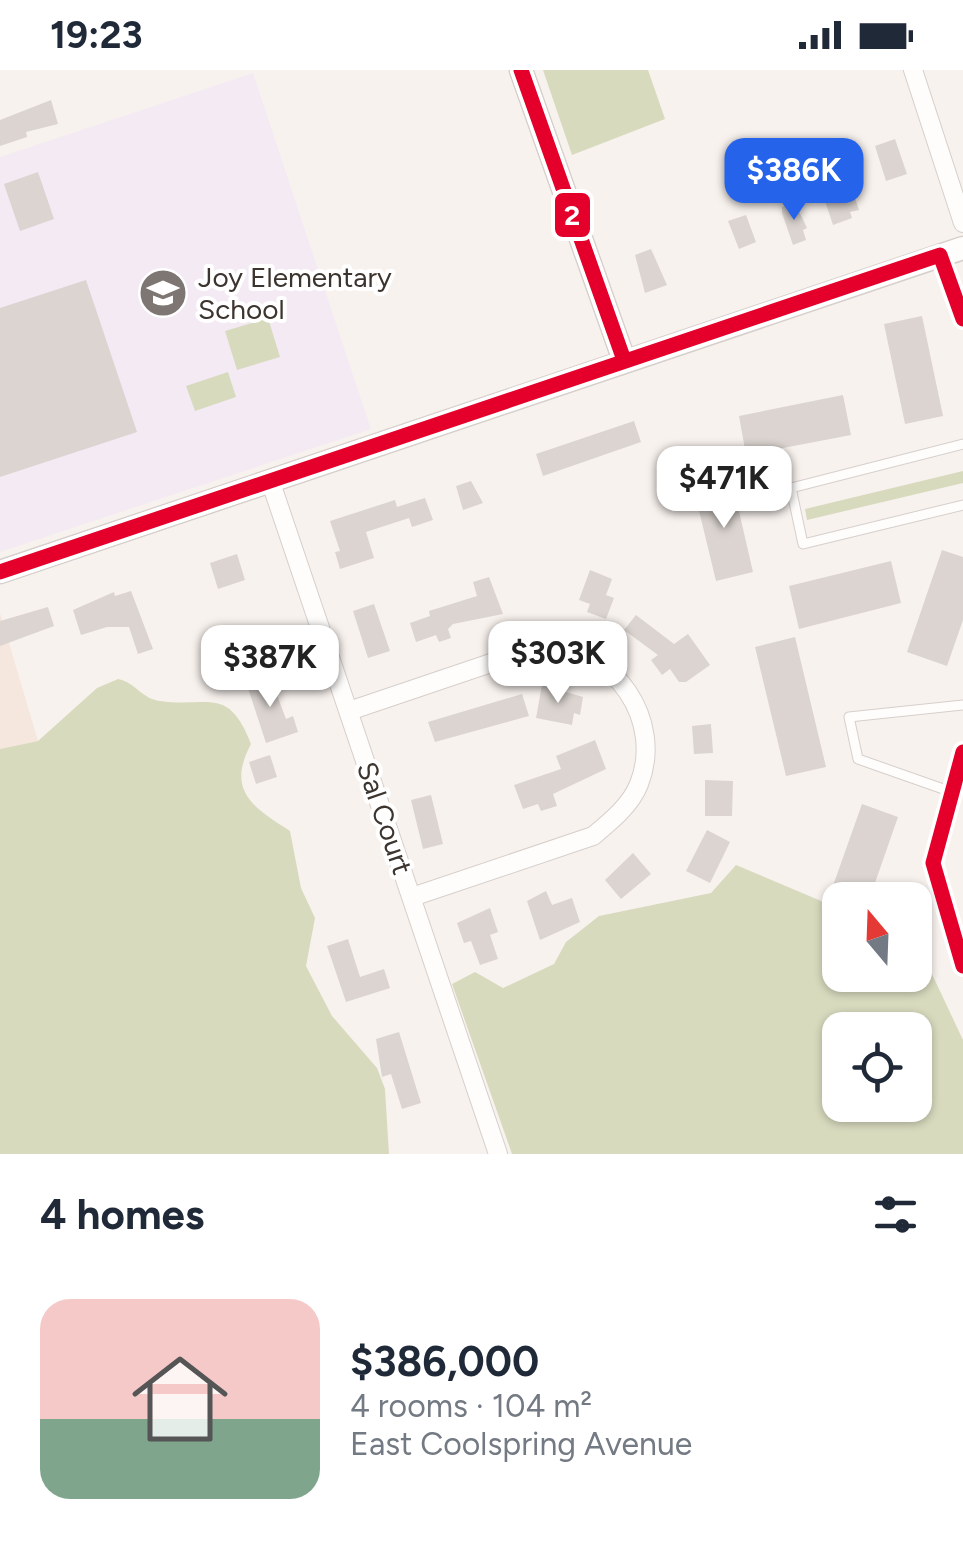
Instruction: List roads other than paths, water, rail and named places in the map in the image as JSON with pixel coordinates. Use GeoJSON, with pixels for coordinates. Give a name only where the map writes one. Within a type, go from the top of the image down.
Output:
{"type":"FeatureCollection","features":[{"type":"Feature","properties":{"kind":"street"},"geometry":{"type":"LineString","coordinates":[[522,70],[624,360]]}},
{"type":"Feature","properties":{"kind":"street"},"geometry":{"type":"LineString","coordinates":[[914,70],[963,223]]}},
{"type":"Feature","properties":{"kind":"street"},"geometry":{"type":"LineString","coordinates":[[0,572],[952,252],[963,319]]}},
{"type":"Feature","properties":{"kind":"street","name":"Sal Court"},"geometry":{"type":"LineString","coordinates":[[271,483],[498,1154]]}},
{"type":"Feature","properties":{"kind":"street"},"geometry":{"type":"LineString","coordinates":[[349,711],[544,647],[578,652],[608,668],[630,696],[645,728],[646,754],[638,786],[615,817],[593,836],[412,897]]}},
{"type":"Feature","properties":{"kind":"street"},"geometry":{"type":"LineString","coordinates":[[963,753],[949,791],[933,863],[958,932],[963,966]]}},
{"type":"Feature","properties":{"kind":"lane"},"geometry":{"type":"LineString","coordinates":[[963,444],[791,488],[803,544],[963,506]]}},
{"type":"Feature","properties":{"kind":"lane"},"geometry":{"type":"LineString","coordinates":[[949,791],[858,759],[849,716],[963,705]]}},
{"type":"Feature","properties":{"kind":"place","name":"Joy Elementary School"},"geometry":{"type":"Point","coordinates":[163,293]}}]}
